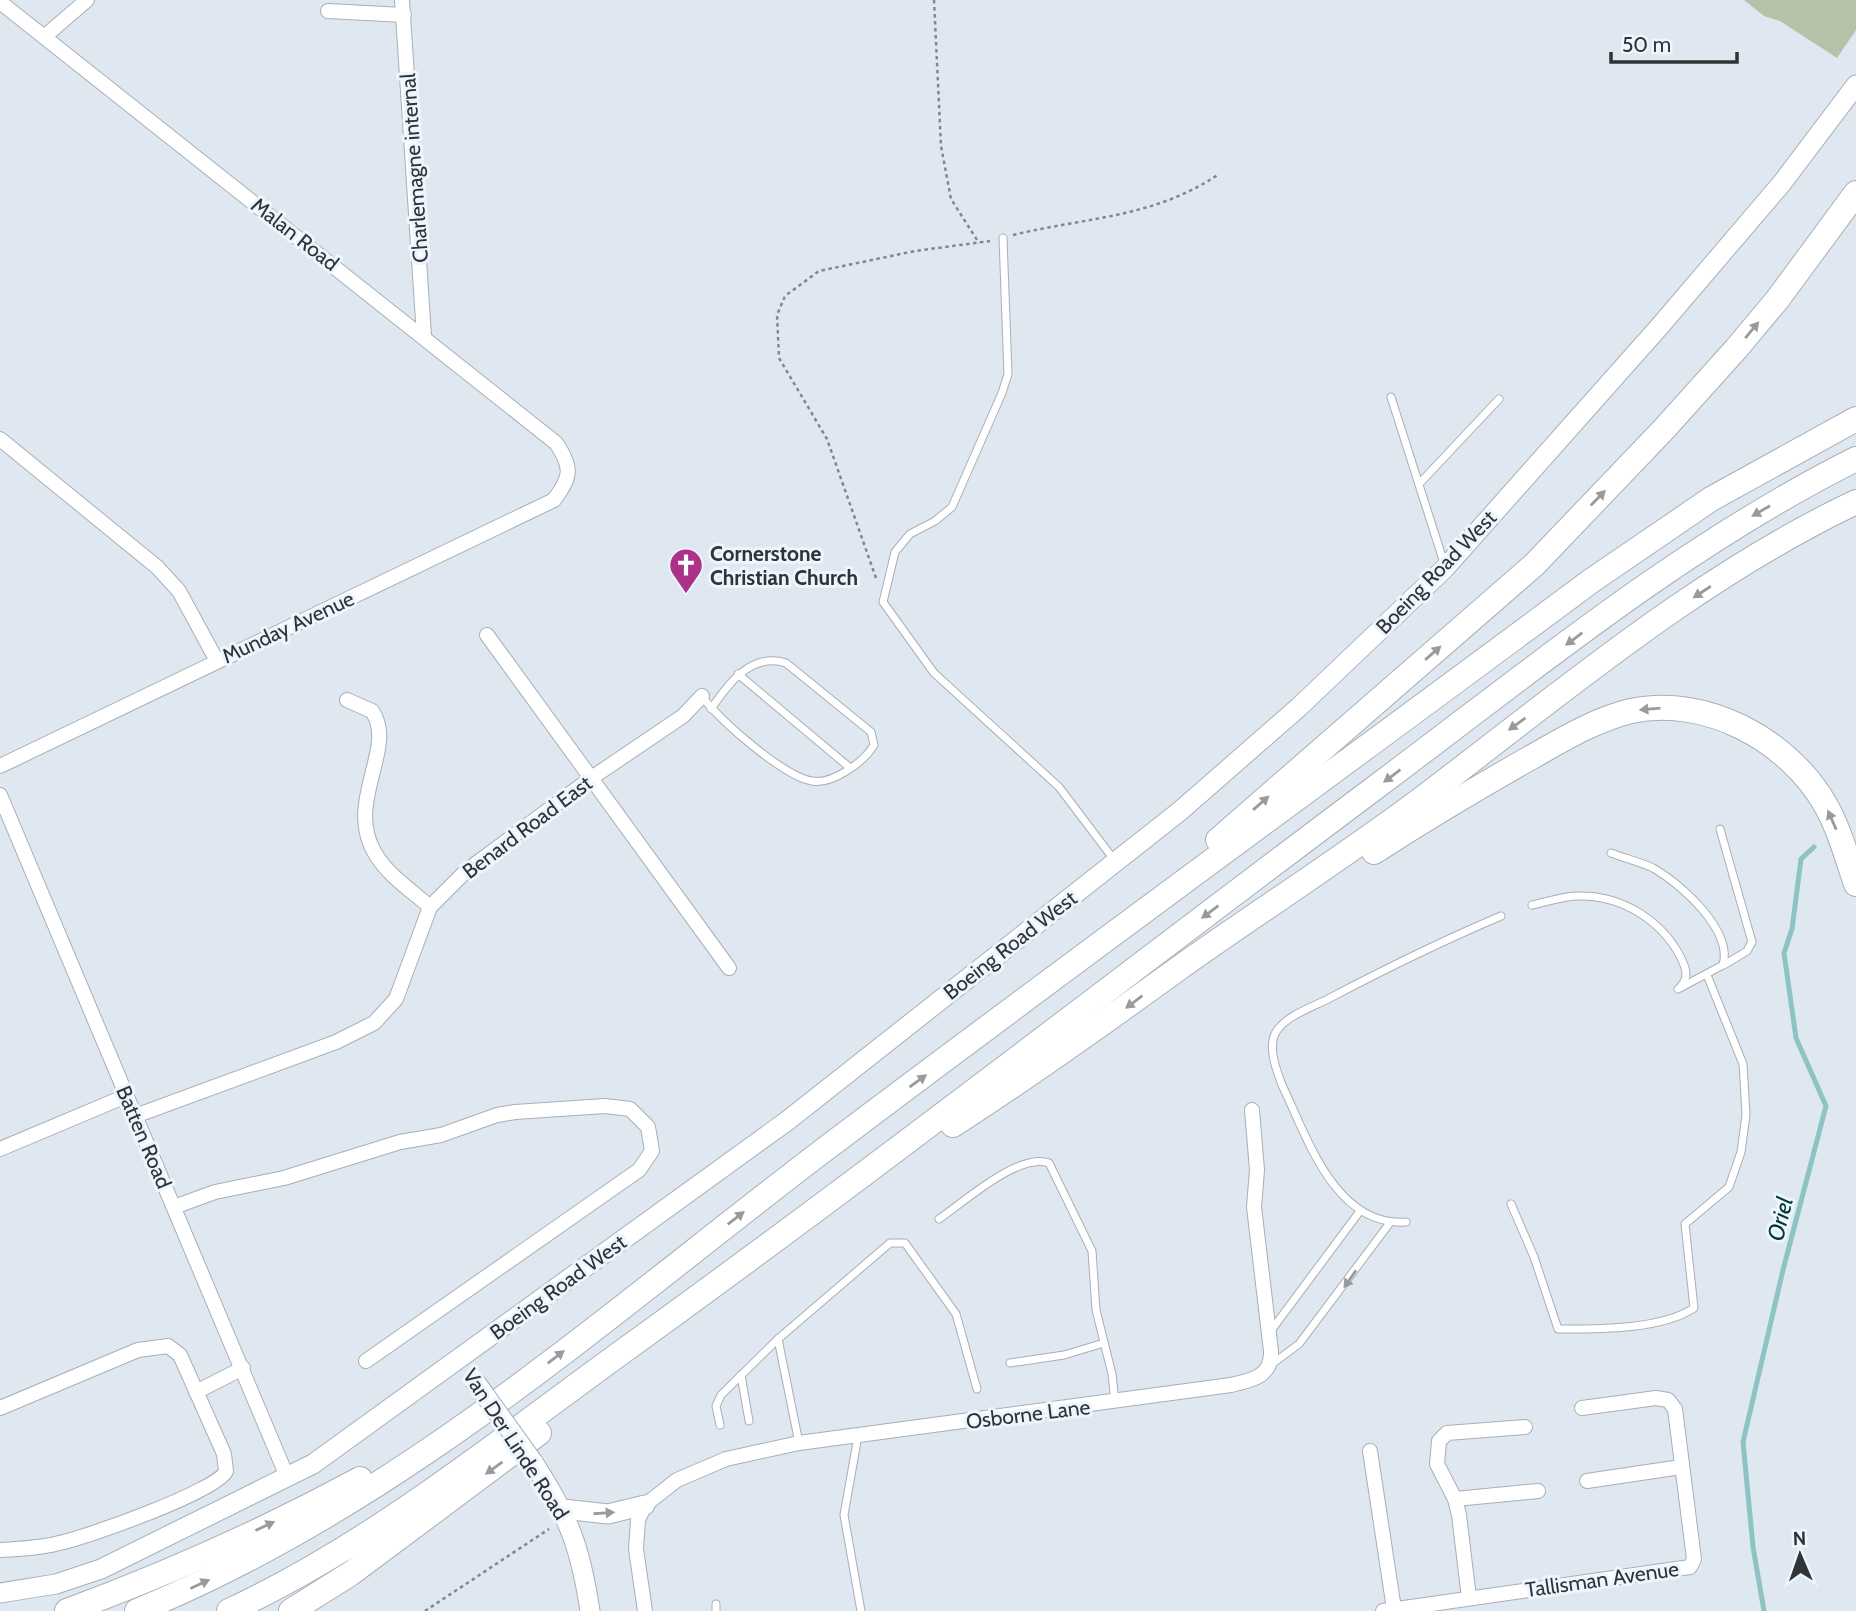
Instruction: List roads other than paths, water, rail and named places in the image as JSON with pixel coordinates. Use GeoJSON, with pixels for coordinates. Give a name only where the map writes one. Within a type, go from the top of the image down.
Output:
{"type":"FeatureCollection","features":[{"type":"Feature","properties":{"kind":"highway"},"geometry":{"type":"LineString","coordinates":[[1080,960],[1534,565],[1736,349],[1777,300],[1856,193]]}},
{"type":"Feature","properties":{"kind":"highway"},"geometry":{"type":"LineString","coordinates":[[137,1611],[244,1563],[306,1530],[397,1474],[515,1388],[821,1152],[1591,581],[1712,499],[1856,419]]}},
{"type":"Feature","properties":{"kind":"highway"},"geometry":{"type":"LineString","coordinates":[[229,1611],[321,1562],[421,1497],[850,1186],[1101,993],[1593,625],[1720,535],[1856,459]]}},
{"type":"Feature","properties":{"kind":"highway"},"geometry":{"type":"LineString","coordinates":[[850,1186],[1012,1087],[1086,1038],[1175,971],[1367,839],[1660,619],[1823,518],[1856,502]]}},
{"type":"Feature","properties":{"kind":"highway"},"geometry":{"type":"LineString","coordinates":[[1175,971],[1460,797],[1584,727],[1633,711],[1664,708],[1701,713],[1765,739],[1804,774],[1826,805],[1856,884]]}},
{"type":"Feature","properties":{"kind":"highway"},"geometry":{"type":"LineString","coordinates":[[291,1611],[350,1574],[507,1458],[716,1284]]}},
{"type":"Feature","properties":{"kind":"highway"},"geometry":{"type":"LineString","coordinates":[[67,1611],[169,1570],[309,1506],[515,1388]]}},
{"type":"Feature","properties":{"kind":"main road","name":"Boeing Road West"},"geometry":{"type":"LineString","coordinates":[[0,1593],[56,1584],[101,1569],[288,1479],[336,1448],[787,1122],[1180,811],[1299,707],[1445,568],[1661,326],[1782,183],[1856,85]]}},
{"type":"Feature","properties":{"kind":"main road","name":"Van Der Linde Road"},"geometry":{"type":"LineString","coordinates":[[459,1358],[533,1462],[565,1514],[578,1544],[590,1611]]}},
{"type":"Feature","properties":{"kind":"main road"},"geometry":{"type":"LineString","coordinates":[[565,1514],[608,1514],[645,1504]]}},
{"type":"Feature","properties":{"kind":"street"},"geometry":{"type":"LineString","coordinates":[[44,37],[87,0]]}},
{"type":"Feature","properties":{"kind":"street","name":"Malan Road"},"geometry":{"type":"LineString","coordinates":[[0,2],[556,443],[567,458],[568,480]]}},
{"type":"Feature","properties":{"kind":"street"},"geometry":{"type":"LineString","coordinates":[[328,11],[403,8]]}},
{"type":"Feature","properties":{"kind":"street","name":"Charlemagne internal"},"geometry":{"type":"LineString","coordinates":[[403,8],[424,336]]}},
{"type":"Feature","properties":{"kind":"street"},"geometry":{"type":"LineString","coordinates":[[0,439],[158,567],[179,591],[217,661]]}},
{"type":"Feature","properties":{"kind":"street","name":"Munday Avenue"},"geometry":{"type":"LineString","coordinates":[[0,766],[554,500],[568,480]]}},
{"type":"Feature","properties":{"kind":"street"},"geometry":{"type":"LineString","coordinates":[[487,635],[729,968]]}},
{"type":"Feature","properties":{"kind":"street","name":"Benard Road East"},"geometry":{"type":"LineString","coordinates":[[135,1116],[336,1042],[374,1023],[396,999],[430,907],[481,858],[683,716],[702,696]]}},
{"type":"Feature","properties":{"kind":"street"},"geometry":{"type":"LineString","coordinates":[[348,699],[372,711],[380,730],[364,808],[367,837],[391,873],[430,907]]}},
{"type":"Feature","properties":{"kind":"street","name":"Batten Road"},"geometry":{"type":"LineString","coordinates":[[0,796],[288,1479]]}},
{"type":"Feature","properties":{"kind":"street"},"geometry":{"type":"LineString","coordinates":[[0,1149],[126,1097]]}},
{"type":"Feature","properties":{"kind":"street"},"geometry":{"type":"LineString","coordinates":[[174,1207],[215,1192],[284,1178],[400,1142],[442,1135],[497,1115],[605,1106],[630,1109],[640,1116],[648,1127],[652,1152],[639,1170],[366,1361]]}},
{"type":"Feature","properties":{"kind":"street"},"geometry":{"type":"LineString","coordinates":[[1252,1110],[1258,1170],[1254,1207],[1272,1364]]}},
{"type":"Feature","properties":{"kind":"street"},"geometry":{"type":"LineString","coordinates":[[0,1408],[155,1346],[168,1346],[180,1355],[223,1454],[224,1478],[188,1497],[84,1536],[26,1549],[0,1550]]}},
{"type":"Feature","properties":{"kind":"street","name":"Osborne Lane"},"geometry":{"type":"LineString","coordinates":[[645,1504],[677,1480],[726,1460],[799,1443],[1115,1403],[1252,1380],[1267,1371],[1272,1364]]}},
{"type":"Feature","properties":{"kind":"street"},"geometry":{"type":"LineString","coordinates":[[196,1392],[243,1368]]}},
{"type":"Feature","properties":{"kind":"street","name":"Tallisman Avenue"},"geometry":{"type":"LineString","coordinates":[[1388,1610],[1690,1567],[1694,1559],[1675,1409],[1668,1400],[1656,1398],[1582,1408]]}},
{"type":"Feature","properties":{"kind":"street"},"geometry":{"type":"LineString","coordinates":[[1469,1598],[1455,1499],[1437,1464],[1439,1441],[1447,1433],[1525,1427]]}},
{"type":"Feature","properties":{"kind":"street"},"geometry":{"type":"LineString","coordinates":[[1370,1451],[1388,1610]]}},
{"type":"Feature","properties":{"kind":"street"},"geometry":{"type":"LineString","coordinates":[[1587,1481],[1681,1467]]}},
{"type":"Feature","properties":{"kind":"street"},"geometry":{"type":"LineString","coordinates":[[1455,1499],[1538,1491]]}},
{"type":"Feature","properties":{"kind":"street"},"geometry":{"type":"LineString","coordinates":[[645,1504],[638,1520],[636,1549],[645,1611]]}},
{"type":"Feature","properties":{"kind":"lane"},"geometry":{"type":"LineString","coordinates":[[1003,238],[1008,346],[1005,383],[962,489],[952,507],[935,521],[910,534],[895,552],[883,602],[934,674],[1059,787],[1115,861]]}},
{"type":"Feature","properties":{"kind":"lane"},"geometry":{"type":"LineString","coordinates":[[1391,397],[1445,568]]}},
{"type":"Feature","properties":{"kind":"lane"},"geometry":{"type":"LineString","coordinates":[[1419,484],[1499,399]]}},
{"type":"Feature","properties":{"kind":"lane"},"geometry":{"type":"LineString","coordinates":[[702,696],[711,709],[756,748],[798,777],[825,782],[873,749],[875,741],[871,732],[786,663],[768,660],[738,674],[711,709]]}},
{"type":"Feature","properties":{"kind":"lane"},"geometry":{"type":"LineString","coordinates":[[738,674],[849,767]]}},
{"type":"Feature","properties":{"kind":"lane"},"geometry":{"type":"LineString","coordinates":[[1532,905],[1579,895],[1603,898],[1649,918],[1667,934],[1685,966],[1685,983],[1678,989],[1747,951],[1752,942],[1720,829]]}},
{"type":"Feature","properties":{"kind":"lane"},"geometry":{"type":"LineString","coordinates":[[1611,853],[1652,868],[1692,898],[1708,915],[1720,937],[1726,954],[1723,965]]}},
{"type":"Feature","properties":{"kind":"lane"},"geometry":{"type":"LineString","coordinates":[[1406,1223],[1389,1224],[1360,1211],[1333,1185],[1282,1085],[1273,1052],[1277,1029],[1286,1021],[1388,967],[1501,916]]}},
{"type":"Feature","properties":{"kind":"lane"},"geometry":{"type":"LineString","coordinates":[[1510,1203],[1534,1257],[1558,1329],[1602,1328],[1679,1319],[1693,1308],[1685,1224],[1729,1187],[1741,1152],[1746,1115],[1744,1064],[1707,975]]}},
{"type":"Feature","properties":{"kind":"lane"},"geometry":{"type":"LineString","coordinates":[[939,1219],[1020,1164],[1041,1160],[1049,1163],[1093,1251],[1096,1310],[1112,1374],[1115,1403]]}},
{"type":"Feature","properties":{"kind":"lane"},"geometry":{"type":"LineString","coordinates":[[1269,1333],[1360,1211]]}},
{"type":"Feature","properties":{"kind":"lane"},"geometry":{"type":"LineString","coordinates":[[1272,1364],[1299,1344],[1389,1224]]}},
{"type":"Feature","properties":{"kind":"lane"},"geometry":{"type":"LineString","coordinates":[[720,1425],[717,1400],[741,1375],[778,1339],[890,1243],[898,1241],[905,1243],[956,1314],[977,1389]]}},
{"type":"Feature","properties":{"kind":"lane"},"geometry":{"type":"LineString","coordinates":[[778,1339],[799,1443]]}},
{"type":"Feature","properties":{"kind":"lane"},"geometry":{"type":"LineString","coordinates":[[1010,1363],[1064,1355],[1104,1343]]}},
{"type":"Feature","properties":{"kind":"lane"},"geometry":{"type":"LineString","coordinates":[[741,1375],[749,1421]]}},
{"type":"Feature","properties":{"kind":"lane"},"geometry":{"type":"LineString","coordinates":[[858,1435],[844,1515],[861,1611]]}},
{"type":"Feature","properties":{"kind":"waterway","name":"Oriel"},"geometry":{"type":"LineString","coordinates":[[1764,1611],[1753,1547],[1743,1442],[1783,1270],[1826,1106],[1796,1038],[1784,953],[1792,929],[1801,859],[1814,847]]}},
{"type":"Feature","properties":{"kind":"place","name":"Cornerstone Christian Church"},"geometry":{"type":"Point","coordinates":[686,595]}}]}
